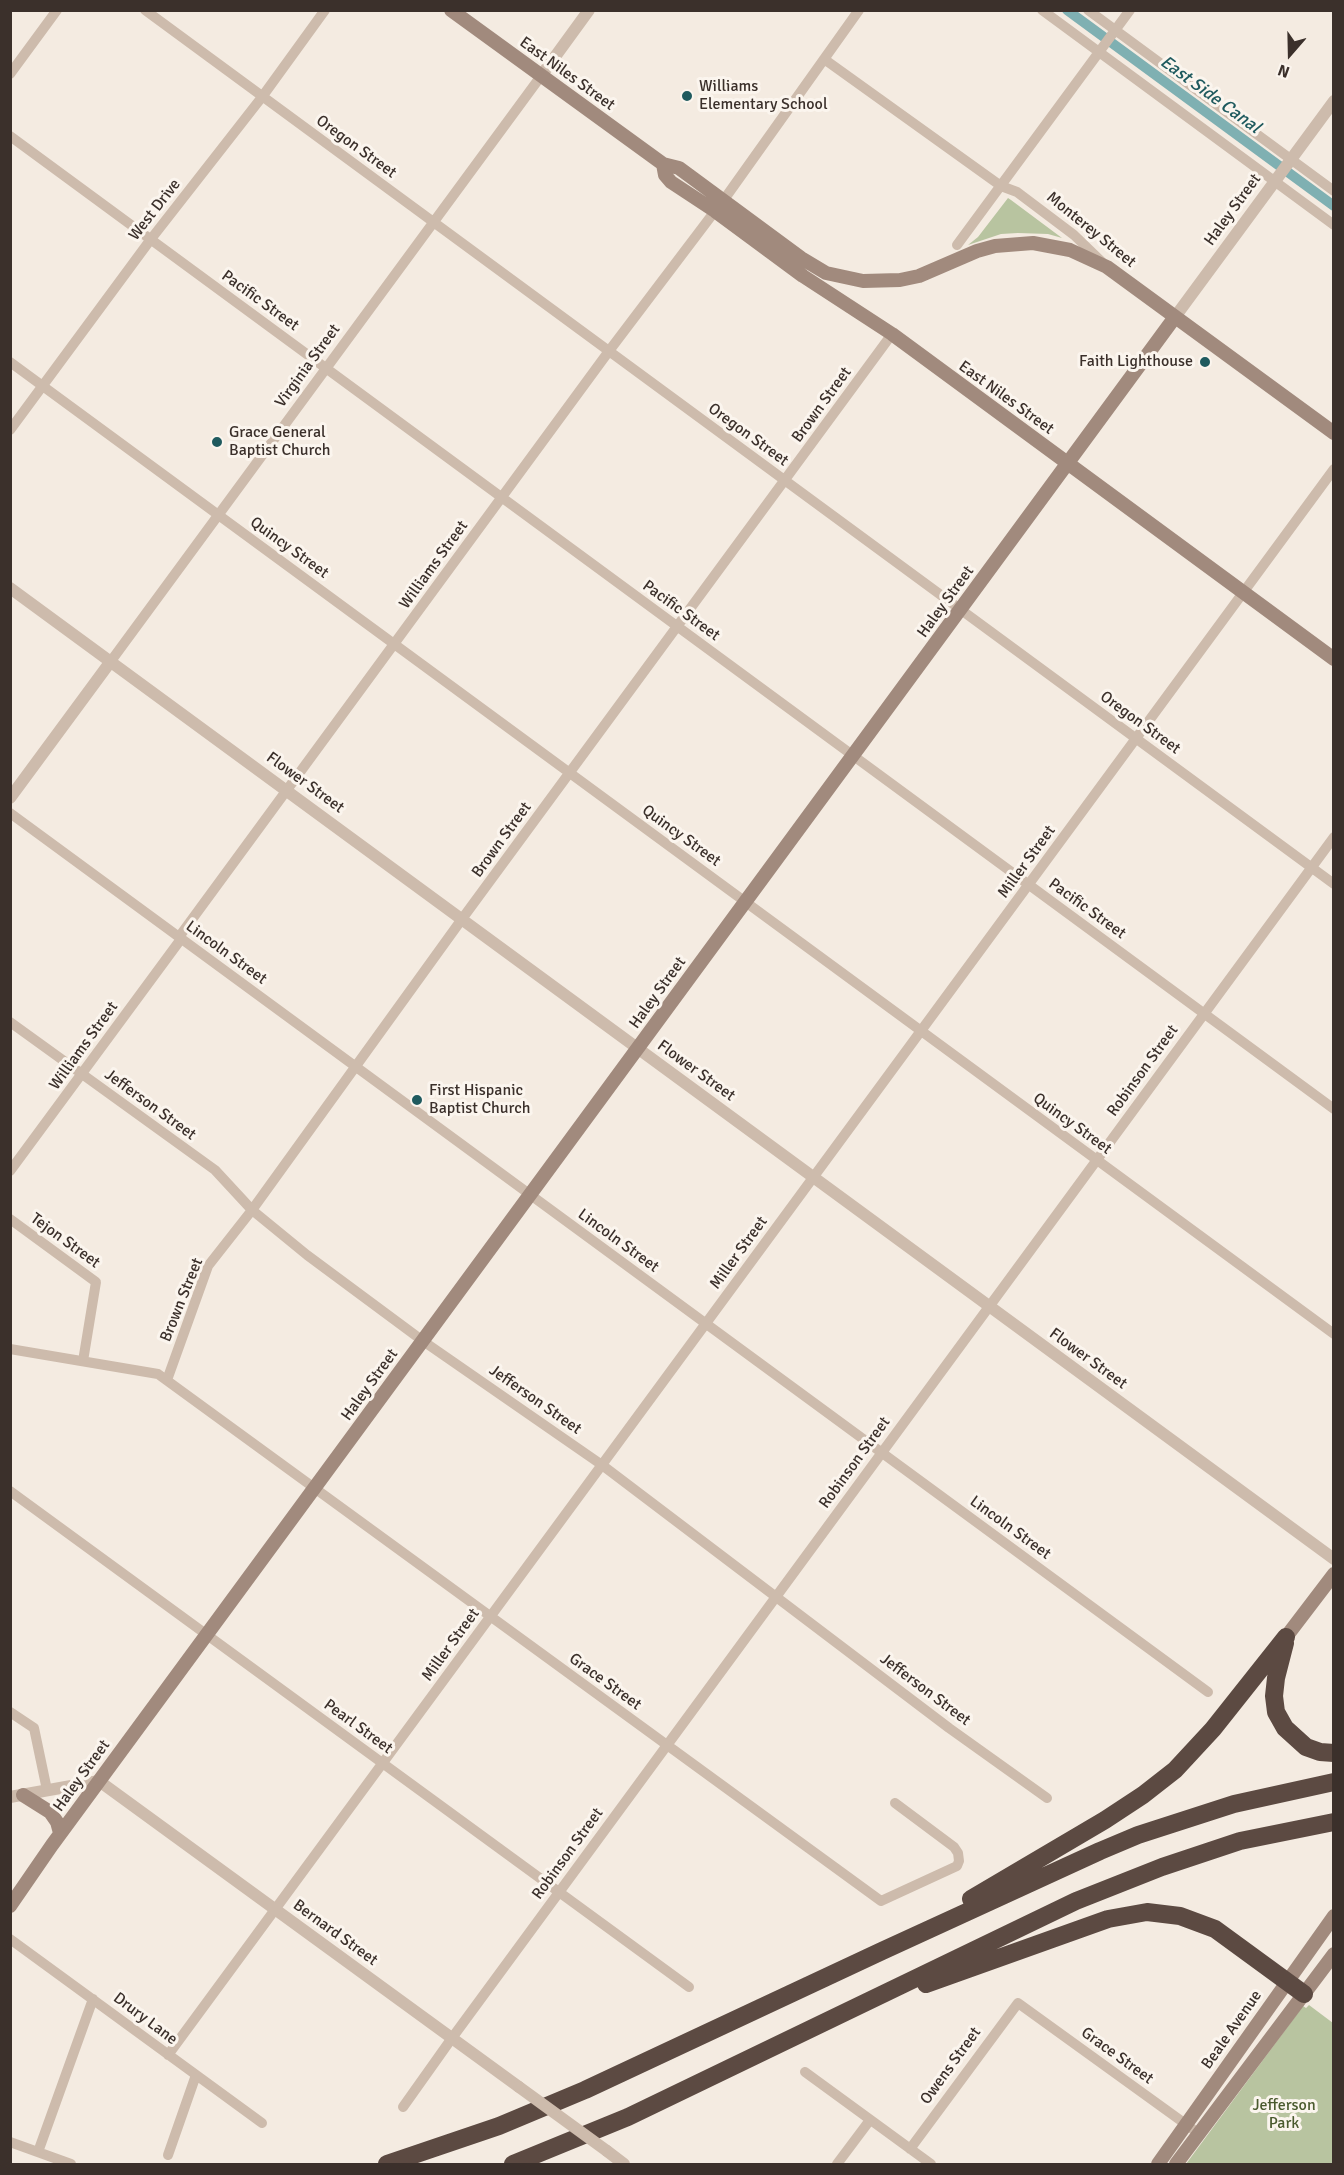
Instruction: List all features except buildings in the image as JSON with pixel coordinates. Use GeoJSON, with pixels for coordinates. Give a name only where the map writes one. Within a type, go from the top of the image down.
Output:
{"type":"FeatureCollection","features":[{"type":"Feature","properties":{"kind":"highway"},"geometry":{"type":"LineString","coordinates":[[1286,1638],[1276,1678],[1274,1696],[1276,1713],[1284,1728],[1306,1746],[1320,1752],[1334,1753]]}},
{"type":"Feature","properties":{"kind":"highway"},"geometry":{"type":"LineString","coordinates":[[882,1951],[1105,1820],[1175,1770],[1213,1729],[1286,1638]]}},
{"type":"Feature","properties":{"kind":"highway"},"geometry":{"type":"LineString","coordinates":[[387,2164],[499,2127],[585,2090],[882,1951],[1138,1835],[1234,1804],[1334,1782]]}},
{"type":"Feature","properties":{"kind":"highway"},"geometry":{"type":"LineString","coordinates":[[513,2164],[628,2117],[1076,1901],[1240,1841],[1334,1822]]}},
{"type":"Feature","properties":{"kind":"highway"},"geometry":{"type":"LineString","coordinates":[[850,2010],[1108,1919],[1147,1912],[1180,1916],[1215,1929],[1304,1994]]}},
{"type":"Feature","properties":{"kind":"main road","name":"East Niles Street"},"geometry":{"type":"LineString","coordinates":[[451,10],[663,164],[679,168],[719,206],[803,276],[892,334],[1334,659]]}},
{"type":"Feature","properties":{"kind":"main road","name":"East Niles Street"},"geometry":{"type":"LineString","coordinates":[[719,206],[816,268],[844,278],[863,281],[900,280],[919,276],[977,251],[1013,243],[1033,243],[1070,250],[1107,267]]}},
{"type":"Feature","properties":{"kind":"main road","name":"Monterey Street"},"geometry":{"type":"LineString","coordinates":[[1107,267],[1334,433]]}},
{"type":"Feature","properties":{"kind":"main road","name":"Haley Street"},"geometry":{"type":"LineString","coordinates":[[10,1906],[60,1833],[1175,317]]}},
{"type":"Feature","properties":{"kind":"main road"},"geometry":{"type":"LineString","coordinates":[[1286,1638],[1334,1574]]}},
{"type":"Feature","properties":{"kind":"main road"},"geometry":{"type":"LineString","coordinates":[[17,1796],[50,1812],[57,1822],[60,1833]]}},
{"type":"Feature","properties":{"kind":"main road","name":"Beale Avenue"},"geometry":{"type":"LineString","coordinates":[[1158,2164],[1286,1980],[1334,1916]]}},
{"type":"Feature","properties":{"kind":"main road","name":"Beale Avenue"},"geometry":{"type":"LineString","coordinates":[[1176,2164],[1334,1954]]}},
{"type":"Feature","properties":{"kind":"street"},"geometry":{"type":"LineString","coordinates":[[10,74],[57,10]]}},
{"type":"Feature","properties":{"kind":"street","name":"Oregon Street"},"geometry":{"type":"LineString","coordinates":[[145,10],[1334,884]]}},
{"type":"Feature","properties":{"kind":"street","name":"West Drive"},"geometry":{"type":"LineString","coordinates":[[10,430],[325,10]]}},
{"type":"Feature","properties":{"kind":"street","name":"Virginia Street"},"geometry":{"type":"LineString","coordinates":[[10,798],[589,10]]}},
{"type":"Feature","properties":{"kind":"street","name":"Williams Street"},"geometry":{"type":"LineString","coordinates":[[10,1171],[609,351],[719,206],[859,10]]}},
{"type":"Feature","properties":{"kind":"street"},"geometry":{"type":"LineString","coordinates":[[1042,10],[1334,225]]}},
{"type":"Feature","properties":{"kind":"street"},"geometry":{"type":"LineString","coordinates":[[1088,10],[1114,32],[1334,191]]}},
{"type":"Feature","properties":{"kind":"street"},"geometry":{"type":"LineString","coordinates":[[957,245],[1130,10]]}},
{"type":"Feature","properties":{"kind":"street","name":"Monterey Street"},"geometry":{"type":"LineString","coordinates":[[824,59],[1001,186],[1017,192],[1074,235],[1107,267]]}},
{"type":"Feature","properties":{"kind":"street","name":"Haley Street"},"geometry":{"type":"LineString","coordinates":[[1175,317],[1334,102]]}},
{"type":"Feature","properties":{"kind":"street","name":"Pacific Street"},"geometry":{"type":"LineString","coordinates":[[10,136],[1334,1109]]}},
{"type":"Feature","properties":{"kind":"street","name":"Brown Street"},"geometry":{"type":"LineString","coordinates":[[167,1380],[208,1266],[252,1210],[462,919],[892,334]]}},
{"type":"Feature","properties":{"kind":"street","name":"Quincy Street"},"geometry":{"type":"LineString","coordinates":[[10,362],[1334,1334]]}},
{"type":"Feature","properties":{"kind":"street","name":"Miller Street"},"geometry":{"type":"LineString","coordinates":[[168,2055],[1334,469]]}},
{"type":"Feature","properties":{"kind":"street","name":"Flower Street"},"geometry":{"type":"LineString","coordinates":[[10,588],[1334,1559]]}},
{"type":"Feature","properties":{"kind":"street","name":"Lincoln Street"},"geometry":{"type":"LineString","coordinates":[[10,813],[1208,1692]]}},
{"type":"Feature","properties":{"kind":"street","name":"Robinson Street"},"geometry":{"type":"LineString","coordinates":[[404,2107],[559,1891],[1334,837]]}},
{"type":"Feature","properties":{"kind":"street","name":"Jefferson Street"},"geometry":{"type":"LineString","coordinates":[[10,1022],[215,1170],[252,1210],[306,1255],[423,1341],[602,1465],[950,1728],[1047,1798]]}},
{"type":"Feature","properties":{"kind":"street","name":"Tejon Street"},"geometry":{"type":"LineString","coordinates":[[10,1219],[96,1282],[83,1361]]}},
{"type":"Feature","properties":{"kind":"street","name":"Grace Street"},"geometry":{"type":"LineString","coordinates":[[10,1349],[158,1374],[881,1901],[957,1866],[959,1861],[954,1847],[895,1803]]}},
{"type":"Feature","properties":{"kind":"street","name":"Pearl Street"},"geometry":{"type":"LineString","coordinates":[[10,1491],[689,1987]]}},
{"type":"Feature","properties":{"kind":"street"},"geometry":{"type":"LineString","coordinates":[[10,1712],[34,1728],[47,1790]]}},
{"type":"Feature","properties":{"kind":"street"},"geometry":{"type":"LineString","coordinates":[[17,1796],[99,1781]]}},
{"type":"Feature","properties":{"kind":"street","name":"Bernard Street"},"geometry":{"type":"LineString","coordinates":[[99,1781],[624,2164]]}},
{"type":"Feature","properties":{"kind":"street","name":"Drury Lane"},"geometry":{"type":"LineString","coordinates":[[10,1939],[262,2124]]}},
{"type":"Feature","properties":{"kind":"street"},"geometry":{"type":"LineString","coordinates":[[38,2152],[93,1999]]}},
{"type":"Feature","properties":{"kind":"street","name":"Grace Street"},"geometry":{"type":"LineString","coordinates":[[1018,2003],[1198,2133]]}},
{"type":"Feature","properties":{"kind":"street","name":"Owens Street"},"geometry":{"type":"LineString","coordinates":[[910,2149],[1018,2003]]}},
{"type":"Feature","properties":{"kind":"street"},"geometry":{"type":"LineString","coordinates":[[805,2072],[931,2164]]}},
{"type":"Feature","properties":{"kind":"street"},"geometry":{"type":"LineString","coordinates":[[168,2156],[196,2075]]}},
{"type":"Feature","properties":{"kind":"street"},"geometry":{"type":"LineString","coordinates":[[837,2164],[870,2120]]}},
{"type":"Feature","properties":{"kind":"street"},"geometry":{"type":"LineString","coordinates":[[10,2142],[71,2164]]}},
{"type":"Feature","properties":{"kind":"green space"},"geometry":{"type":"Polygon","coordinates":[[[1008,198],[1062,238],[1048,234],[1001,234],[968,245],[978,237],[1008,198]]]}},
{"type":"Feature","properties":{"kind":"green space","name":"Jefferson Park"},"geometry":{"type":"Polygon","coordinates":[[[1309,2005],[1333,2023],[1333,2164],[1186,2164],[1303,2006],[1306,2008],[1309,2005]]]}},
{"type":"Feature","properties":{"kind":"waterway","name":"East Side Canal"},"geometry":{"type":"LineString","coordinates":[[1067,10],[1334,206]]}},
{"type":"Feature","properties":{"kind":"place","name":"Williams Elementary School"},"geometry":{"type":"Point","coordinates":[687,96]}},
{"type":"Feature","properties":{"kind":"place","name":"Faith Lighthouse"},"geometry":{"type":"Point","coordinates":[1205,362]}},
{"type":"Feature","properties":{"kind":"place","name":"Grace General Baptist Church"},"geometry":{"type":"Point","coordinates":[217,442]}},
{"type":"Feature","properties":{"kind":"place","name":"First Hispanic Baptist Church"},"geometry":{"type":"Point","coordinates":[417,1100]}}]}
